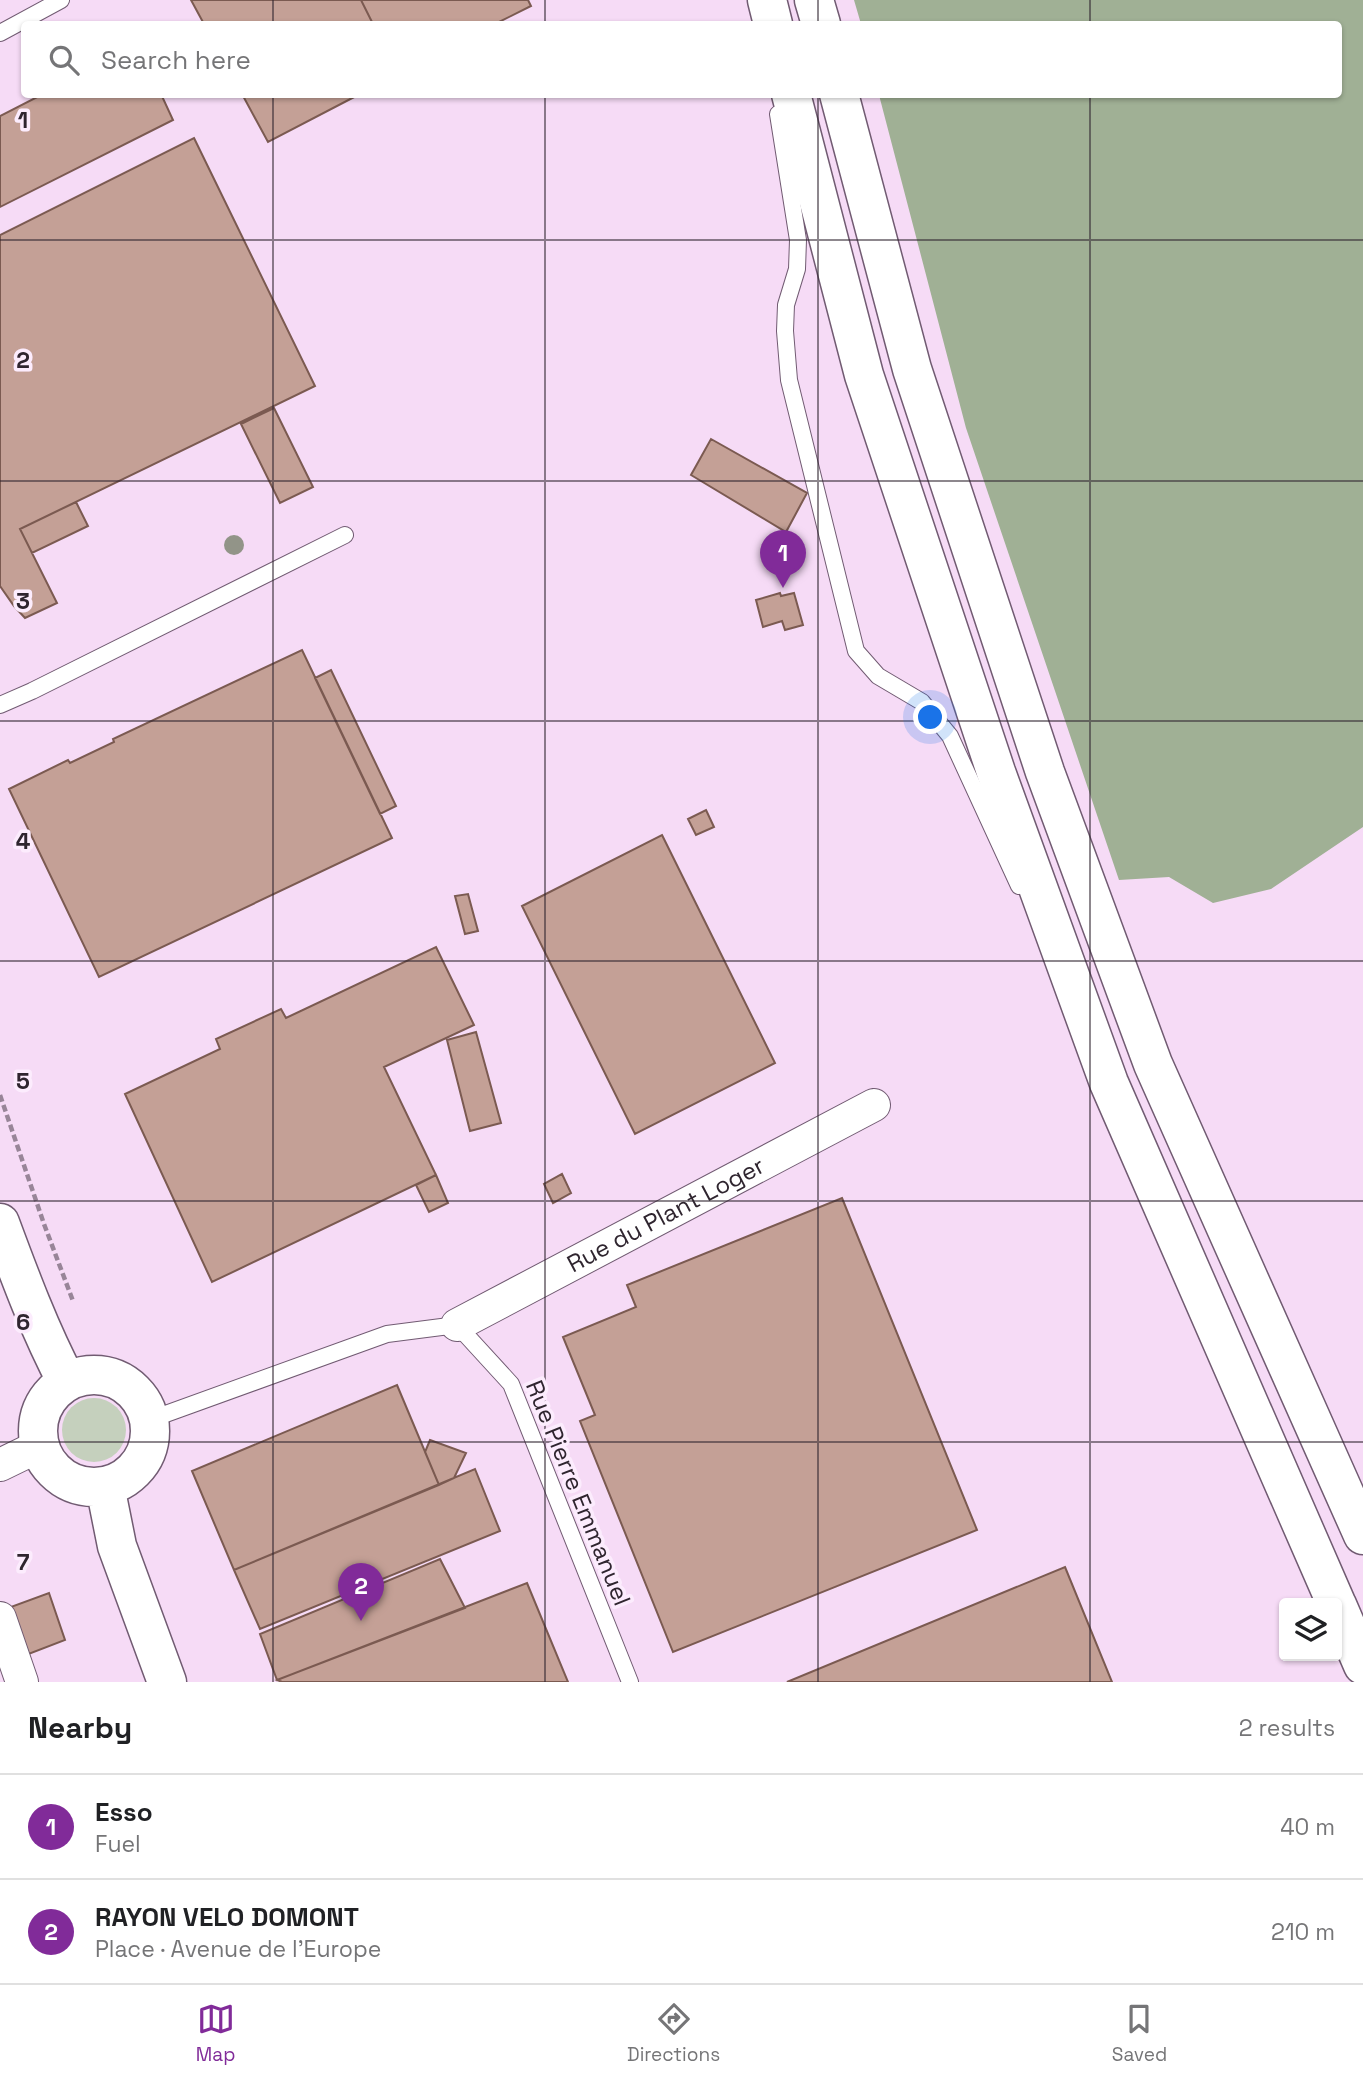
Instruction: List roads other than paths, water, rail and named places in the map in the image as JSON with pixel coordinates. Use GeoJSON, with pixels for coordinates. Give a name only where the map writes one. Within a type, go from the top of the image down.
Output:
{"type":"FeatureCollection","features":[{"type":"Feature","properties":{"kind":"main road"},"geometry":{"type":"LineString","coordinates":[[766,0],[772,21]]}},
{"type":"Feature","properties":{"kind":"main road"},"geometry":{"type":"LineString","coordinates":[[814,0],[820,21]]}},
{"type":"Feature","properties":{"kind":"main road"},"geometry":{"type":"LineString","coordinates":[[792,98],[863,376],[996,772],[1109,1083],[1333,1598]]}},
{"type":"Feature","properties":{"kind":"main road"},"geometry":{"type":"LineString","coordinates":[[840,98],[912,369],[1045,772],[1153,1064],[1363,1535]]}},
{"type":"Feature","properties":{"kind":"main road"},"geometry":{"type":"LineString","coordinates":[[0,1223],[27,1296],[67,1382]]}},
{"type":"Feature","properties":{"kind":"main road"},"geometry":{"type":"LineString","coordinates":[[83,1376],[118,1380],[132,1390],[143,1403],[149,1420],[150,1437],[145,1454],[135,1469],[122,1480],[105,1486],[88,1487],[72,1483],[57,1474],[46,1461],[39,1446],[38,1427],[42,1409],[52,1393],[67,1382],[83,1376]]}},
{"type":"Feature","properties":{"kind":"main road"},"geometry":{"type":"LineString","coordinates":[[105,1486],[117,1546],[167,1682]]}},
{"type":"Feature","properties":{"kind":"main road"},"geometry":{"type":"LineString","coordinates":[[1342,1618],[1363,1665]]}},
{"type":"Feature","properties":{"kind":"street","name":"Rue du Plant Loger"},"geometry":{"type":"LineString","coordinates":[[457,1325],[874,1105]]}},
{"type":"Feature","properties":{"kind":"street"},"geometry":{"type":"LineString","coordinates":[[0,1465],[39,1446]]}},
{"type":"Feature","properties":{"kind":"street"},"geometry":{"type":"LineString","coordinates":[[0,1618],[22,1682]]}},
{"type":"Feature","properties":{"kind":"lane"},"geometry":{"type":"LineString","coordinates":[[22,21],[61,0]]}},
{"type":"Feature","properties":{"kind":"lane"},"geometry":{"type":"LineString","coordinates":[[761,0],[764,21]]}},
{"type":"Feature","properties":{"kind":"lane"},"geometry":{"type":"LineString","coordinates":[[0,33],[21,22]]}},
{"type":"Feature","properties":{"kind":"lane"},"geometry":{"type":"LineString","coordinates":[[776,98],[798,240],[797,269],[786,305],[789,380],[856,652],[878,676],[922,702],[950,736],[1109,1083]]}},
{"type":"Feature","properties":{"kind":"lane"},"geometry":{"type":"LineString","coordinates":[[0,705],[345,535]]}},
{"type":"Feature","properties":{"kind":"lane"},"geometry":{"type":"LineString","coordinates":[[149,1420],[387,1334],[457,1325]]}},
{"type":"Feature","properties":{"kind":"lane","name":"Rue Pierre Emmanuel"},"geometry":{"type":"LineString","coordinates":[[457,1325],[511,1384],[630,1682]]}},
{"type":"Feature","properties":{"kind":"place","name":"Esso"},"geometry":{"type":"Point","coordinates":[783,588]}},
{"type":"Feature","properties":{"kind":"place","name":"RAYON VELO DOMONT"},"geometry":{"type":"Point","coordinates":[361,1621]}}]}
